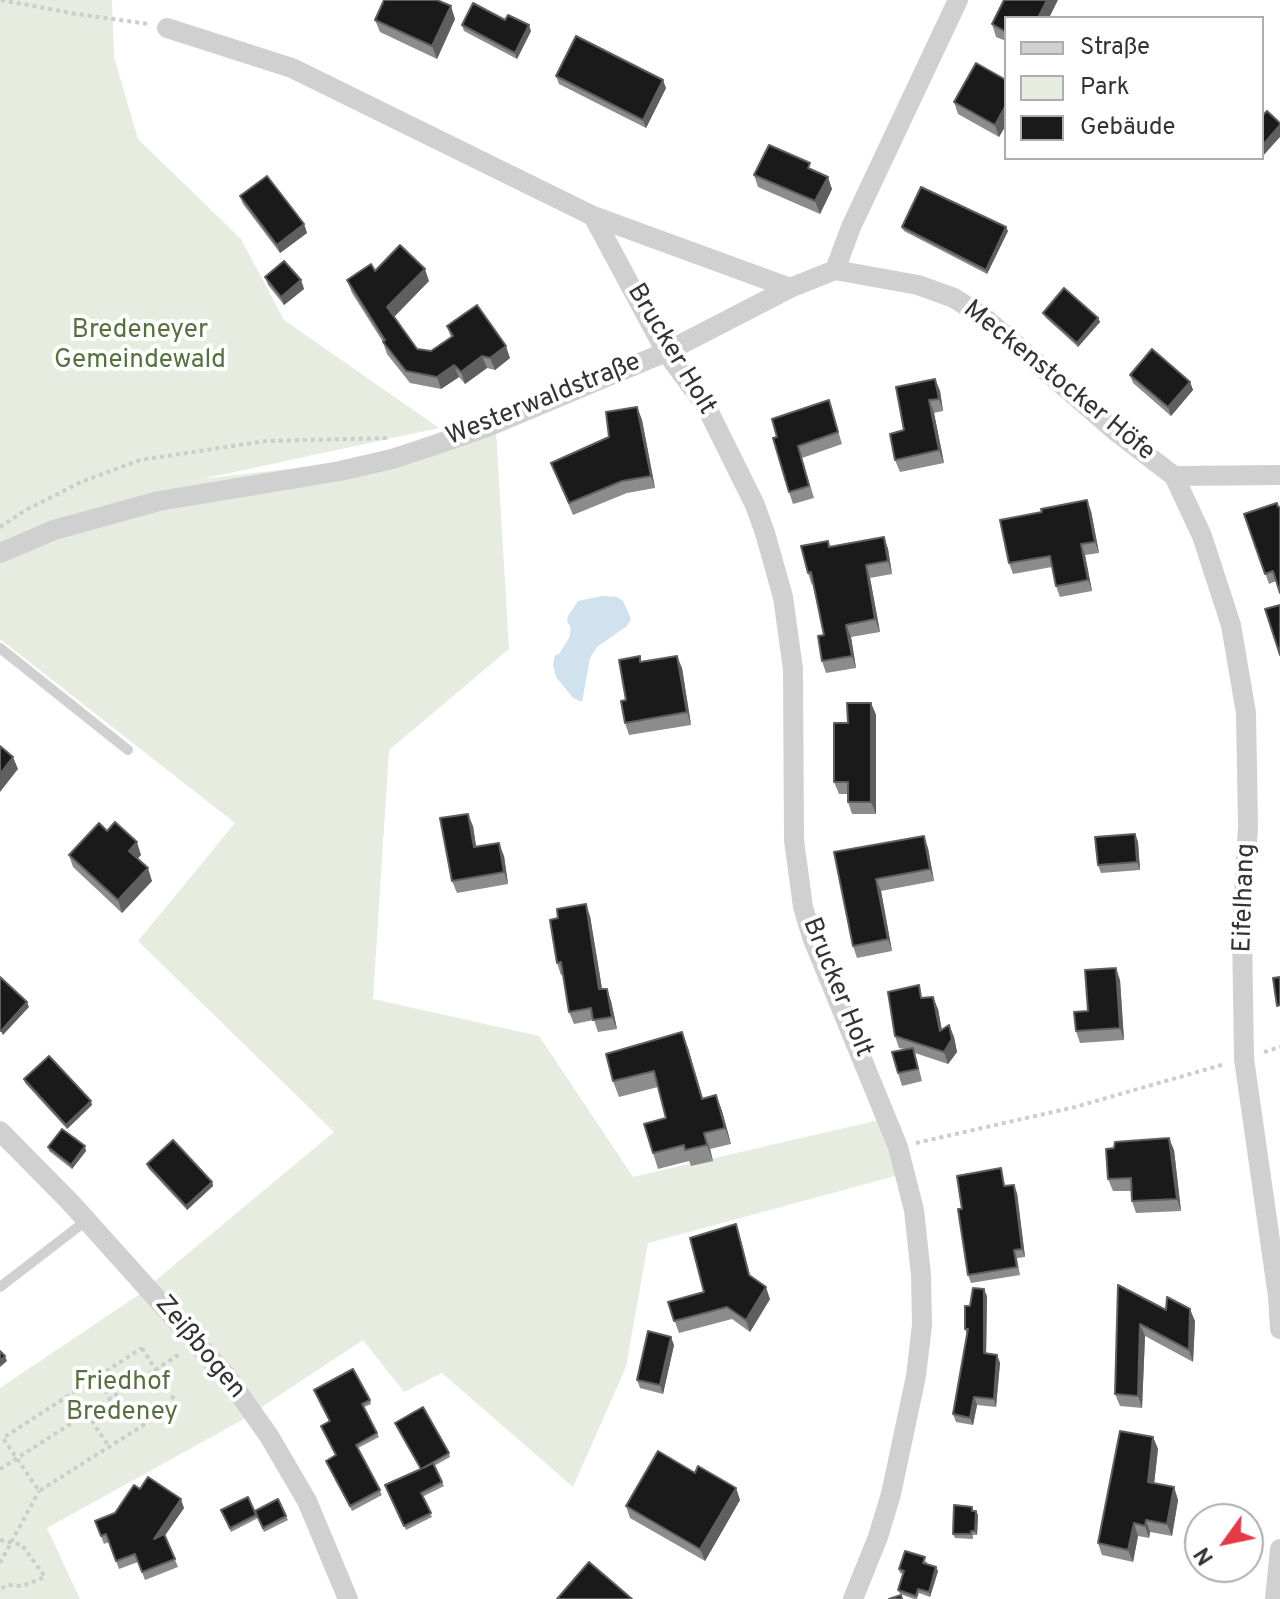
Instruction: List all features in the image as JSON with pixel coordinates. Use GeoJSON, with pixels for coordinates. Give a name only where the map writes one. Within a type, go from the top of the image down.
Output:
{"type":"FeatureCollection","features":[{"type":"Feature","properties":{"kind":"street"},"geometry":{"type":"LineString","coordinates":[[835,270],[851,227],[958,0]]}},
{"type":"Feature","properties":{"kind":"street"},"geometry":{"type":"LineString","coordinates":[[167,28],[292,68],[593,216],[790,288]]}},
{"type":"Feature","properties":{"kind":"street","name":"Brucker Holt"},"geometry":{"type":"LineString","coordinates":[[593,216],[666,352],[706,406],[755,505],[775,566],[783,597],[793,669],[794,840],[803,907],[812,937],[898,1147],[914,1210],[921,1275],[922,1325],[916,1376],[891,1494],[878,1537],[853,1599]]}},
{"type":"Feature","properties":{"kind":"street","name":"Westerwaldstraße"},"geometry":{"type":"LineString","coordinates":[[0,553],[54,530],[146,504],[340,471],[392,459],[487,427],[666,352],[790,288],[835,270]]}},
{"type":"Feature","properties":{"kind":"street","name":"Meckenstocker Höfe"},"geometry":{"type":"LineString","coordinates":[[835,270],[918,285],[954,298],[985,318],[1114,430],[1174,476],[1280,475]]}},
{"type":"Feature","properties":{"kind":"street","name":"Eifelhang"},"geometry":{"type":"LineString","coordinates":[[1174,476],[1202,536],[1231,625],[1246,713],[1248,826],[1242,929],[1244,1059],[1280,1329]]}},
{"type":"Feature","properties":{"kind":"street","name":"Zeißbogen"},"geometry":{"type":"LineString","coordinates":[[0,1131],[87,1220],[228,1378],[269,1436],[307,1501],[348,1599]]}},
{"type":"Feature","properties":{"kind":"street"},"geometry":{"type":"LineString","coordinates":[[1275,1599],[1280,1549]]}},
{"type":"Feature","properties":{"kind":"lane"},"geometry":{"type":"LineString","coordinates":[[0,648],[128,750]]}},
{"type":"Feature","properties":{"kind":"lane"},"geometry":{"type":"LineString","coordinates":[[0,1287],[87,1220]]}},
{"type":"Feature","properties":{"kind":"path"},"geometry":{"type":"LineString","coordinates":[[1,0],[167,28]]}},
{"type":"Feature","properties":{"kind":"path"},"geometry":{"type":"LineString","coordinates":[[0,527],[81,482],[140,460],[266,441],[388,438]]}},
{"type":"Feature","properties":{"kind":"path"},"geometry":{"type":"LineString","coordinates":[[898,1147],[1075,1107],[1280,1047]]}},
{"type":"Feature","properties":{"kind":"path"},"geometry":{"type":"LineString","coordinates":[[0,1469],[198,1342]]}},
{"type":"Feature","properties":{"kind":"path"},"geometry":{"type":"LineString","coordinates":[[0,1563],[39,1491],[177,1404],[142,1348],[3,1438],[39,1491]]}},
{"type":"Feature","properties":{"kind":"path"},"geometry":{"type":"LineString","coordinates":[[97,1377],[111,1399]]}},
{"type":"Feature","properties":{"kind":"path"},"geometry":{"type":"LineString","coordinates":[[87,1414],[110,1448]]}},
{"type":"Feature","properties":{"kind":"path"},"geometry":{"type":"LineString","coordinates":[[0,1540],[22,1545],[45,1577],[22,1586],[8,1585],[0,1589]]}},
{"type":"Feature","properties":{"kind":"green space"},"geometry":{"type":"Polygon","coordinates":[[[0,0],[112,0],[114,57],[138,139],[241,239],[284,320],[439,428],[202,479],[357,461],[495,413],[509,649],[389,750],[373,999],[539,1036],[633,1177],[892,1117],[898,1147],[895,1176],[648,1243],[626,1367],[573,1487],[442,1373],[404,1392],[363,1340],[242,1420],[47,1528],[80,1599],[0,1599],[0,1388],[137,1296],[334,1132],[138,941],[235,823],[0,639],[0,0]]]}},
{"type":"Feature","properties":{"kind":"water"},"geometry":{"type":"Polygon","coordinates":[[[602,596],[617,597],[623,601],[631,619],[627,626],[597,647],[590,658],[582,702],[573,698],[556,677],[553,665],[555,655],[559,654],[569,638],[571,627],[567,622],[568,616],[578,601],[602,596]]]}},
{"type":"Feature","properties":{"kind":"building"},"geometry":{"type":"Polygon","coordinates":[[[384,0],[437,0],[451,6],[432,46],[375,20],[384,0]]]}},
{"type":"Feature","properties":{"kind":"building"},"geometry":{"type":"Polygon","coordinates":[[[1004,0],[1047,0],[1039,16],[1004,16],[1004,31],[992,24],[1004,0]]]}},
{"type":"Feature","properties":{"kind":"building"},"geometry":{"type":"Polygon","coordinates":[[[473,3],[505,20],[508,15],[529,25],[515,53],[462,25],[473,3]]]}},
{"type":"Feature","properties":{"kind":"building"},"geometry":{"type":"Polygon","coordinates":[[[576,36],[663,80],[643,120],[556,76],[576,36]]]}},
{"type":"Feature","properties":{"kind":"building"},"geometry":{"type":"Polygon","coordinates":[[[976,63],[1004,79],[1004,109],[995,125],[954,102],[976,63]]]}},
{"type":"Feature","properties":{"kind":"building"},"geometry":{"type":"Polygon","coordinates":[[[1267,111],[1280,125],[1264,144],[1264,114],[1267,111]]]}},
{"type":"Feature","properties":{"kind":"building"},"geometry":{"type":"Polygon","coordinates":[[[769,145],[810,163],[808,168],[828,177],[815,201],[754,175],[769,145]]]}},
{"type":"Feature","properties":{"kind":"building"},"geometry":{"type":"Polygon","coordinates":[[[267,176],[304,224],[277,245],[240,196],[267,176]]]}},
{"type":"Feature","properties":{"kind":"building"},"geometry":{"type":"Polygon","coordinates":[[[921,187],[1006,227],[986,270],[902,227],[921,187]]]}},
{"type":"Feature","properties":{"kind":"building"},"geometry":{"type":"Polygon","coordinates":[[[400,245],[425,269],[387,307],[417,349],[431,351],[453,336],[447,326],[477,305],[506,346],[490,358],[482,356],[461,372],[454,365],[437,377],[406,371],[383,342],[385,340],[347,280],[371,264],[375,271],[400,245]]]}},
{"type":"Feature","properties":{"kind":"building"},"geometry":{"type":"Polygon","coordinates":[[[284,261],[301,280],[281,297],[265,277],[284,261]]]}},
{"type":"Feature","properties":{"kind":"building"},"geometry":{"type":"Polygon","coordinates":[[[1064,288],[1098,318],[1077,343],[1043,313],[1064,288]]]}},
{"type":"Feature","properties":{"kind":"building"},"geometry":{"type":"Polygon","coordinates":[[[1152,349],[1190,382],[1168,407],[1130,375],[1152,349]]]}},
{"type":"Feature","properties":{"kind":"building"},"geometry":{"type":"Polygon","coordinates":[[[935,379],[939,399],[929,400],[939,450],[895,460],[890,434],[904,430],[896,387],[935,379]]]}},
{"type":"Feature","properties":{"kind":"building"},"geometry":{"type":"Polygon","coordinates":[[[829,400],[838,432],[798,446],[809,486],[789,492],[773,438],[777,437],[772,419],[829,400]]]}},
{"type":"Feature","properties":{"kind":"building"},"geometry":{"type":"Polygon","coordinates":[[[637,407],[651,476],[622,481],[569,503],[551,463],[609,437],[606,412],[637,407]]]}},
{"type":"Feature","properties":{"kind":"building"},"geometry":{"type":"Polygon","coordinates":[[[1087,500],[1095,542],[1081,544],[1088,580],[1056,586],[1050,556],[1009,563],[1000,520],[1087,500]]]}},
{"type":"Feature","properties":{"kind":"building"},"geometry":{"type":"Polygon","coordinates":[[[1277,503],[1280,507],[1280,593],[1273,571],[1265,574],[1244,514],[1277,503]]]}},
{"type":"Feature","properties":{"kind":"building"},"geometry":{"type":"Polygon","coordinates":[[[884,537],[888,561],[866,565],[875,619],[846,625],[852,656],[822,661],[818,636],[824,635],[811,572],[808,573],[801,546],[828,541],[829,547],[884,537]]]}},
{"type":"Feature","properties":{"kind":"building"},"geometry":{"type":"Polygon","coordinates":[[[1280,605],[1280,655],[1265,609],[1280,605]]]}},
{"type":"Feature","properties":{"kind":"building"},"geometry":{"type":"Polygon","coordinates":[[[640,656],[640,662],[677,656],[687,712],[625,723],[621,701],[626,700],[619,660],[640,656]]]}},
{"type":"Feature","properties":{"kind":"building"},"geometry":{"type":"Polygon","coordinates":[[[847,703],[871,703],[871,802],[848,802],[848,782],[834,782],[834,723],[848,723],[847,703]]]}},
{"type":"Feature","properties":{"kind":"building"},"geometry":{"type":"Polygon","coordinates":[[[0,746],[13,757],[0,774],[0,746]]]}},
{"type":"Feature","properties":{"kind":"building"},"geometry":{"type":"Polygon","coordinates":[[[468,814],[474,847],[499,843],[504,872],[452,881],[440,818],[468,814]]]}},
{"type":"Feature","properties":{"kind":"building"},"geometry":{"type":"Polygon","coordinates":[[[115,822],[137,842],[129,851],[148,868],[118,900],[69,855],[99,823],[107,831],[115,822]]]}},
{"type":"Feature","properties":{"kind":"building"},"geometry":{"type":"Polygon","coordinates":[[[1135,834],[1137,862],[1098,865],[1095,837],[1135,834]]]}},
{"type":"Feature","properties":{"kind":"building"},"geometry":{"type":"Polygon","coordinates":[[[924,836],[930,869],[876,879],[888,939],[853,946],[834,852],[924,836]]]}},
{"type":"Feature","properties":{"kind":"building"},"geometry":{"type":"Polygon","coordinates":[[[586,904],[599,989],[607,989],[612,1017],[593,1020],[591,1008],[569,1012],[550,920],[558,918],[557,909],[586,904]]]}},
{"type":"Feature","properties":{"kind":"building"},"geometry":{"type":"Polygon","coordinates":[[[1116,968],[1120,1028],[1076,1031],[1074,1012],[1088,1011],[1085,970],[1116,968]]]}},
{"type":"Feature","properties":{"kind":"building"},"geometry":{"type":"Polygon","coordinates":[[[0,977],[27,1002],[1,1031],[0,1029],[0,977]]]}},
{"type":"Feature","properties":{"kind":"building"},"geometry":{"type":"Polygon","coordinates":[[[1280,977],[1280,1005],[1277,1006],[1273,978],[1280,977]]]}},
{"type":"Feature","properties":{"kind":"building"},"geometry":{"type":"Polygon","coordinates":[[[919,985],[921,998],[933,997],[940,1031],[949,1025],[952,1039],[944,1052],[895,1036],[888,992],[919,985]]]}},
{"type":"Feature","properties":{"kind":"building"},"geometry":{"type":"Polygon","coordinates":[[[682,1032],[702,1099],[716,1095],[725,1128],[704,1133],[707,1145],[685,1150],[684,1145],[653,1153],[644,1124],[666,1118],[654,1071],[613,1081],[606,1054],[682,1032]]]}},
{"type":"Feature","properties":{"kind":"building"},"geometry":{"type":"Polygon","coordinates":[[[913,1048],[918,1069],[898,1073],[892,1052],[913,1048]]]}},
{"type":"Feature","properties":{"kind":"building"},"geometry":{"type":"Polygon","coordinates":[[[49,1056],[91,1101],[66,1125],[24,1079],[49,1056]]]}},
{"type":"Feature","properties":{"kind":"building"},"geometry":{"type":"Polygon","coordinates":[[[62,1129],[85,1146],[71,1165],[48,1147],[62,1129]]]}},
{"type":"Feature","properties":{"kind":"building"},"geometry":{"type":"Polygon","coordinates":[[[1169,1138],[1177,1199],[1132,1201],[1131,1178],[1108,1179],[1106,1149],[1114,1148],[1115,1142],[1169,1138]]]}},
{"type":"Feature","properties":{"kind":"building"},"geometry":{"type":"Polygon","coordinates":[[[173,1140],[212,1182],[186,1206],[147,1164],[173,1140]]]}},
{"type":"Feature","properties":{"kind":"building"},"geometry":{"type":"Polygon","coordinates":[[[1001,1168],[1004,1186],[1014,1185],[1022,1249],[1014,1250],[1017,1267],[968,1275],[958,1209],[962,1209],[957,1176],[1001,1168]]]}},
{"type":"Feature","properties":{"kind":"building"},"geometry":{"type":"Polygon","coordinates":[[[736,1224],[749,1275],[766,1287],[746,1320],[727,1307],[674,1321],[668,1302],[704,1292],[690,1238],[736,1224]]]}},
{"type":"Feature","properties":{"kind":"building"},"geometry":{"type":"Polygon","coordinates":[[[1118,1285],[1166,1310],[1167,1297],[1190,1309],[1189,1350],[1140,1324],[1138,1396],[1115,1394],[1118,1285]]]}},
{"type":"Feature","properties":{"kind":"building"},"geometry":{"type":"Polygon","coordinates":[[[973,1288],[984,1289],[984,1353],[997,1355],[994,1399],[974,1397],[970,1418],[953,1414],[968,1329],[965,1329],[965,1306],[970,1306],[973,1288]]]}},
{"type":"Feature","properties":{"kind":"building"},"geometry":{"type":"Polygon","coordinates":[[[648,1331],[671,1337],[660,1385],[637,1380],[648,1331]]]}},
{"type":"Feature","properties":{"kind":"building"},"geometry":{"type":"Polygon","coordinates":[[[353,1369],[370,1400],[362,1404],[377,1433],[356,1445],[380,1490],[350,1506],[326,1461],[336,1455],[321,1426],[330,1421],[314,1390],[353,1369]]]}},
{"type":"Feature","properties":{"kind":"building"},"geometry":{"type":"Polygon","coordinates":[[[423,1407],[449,1453],[423,1468],[433,1463],[442,1482],[421,1493],[431,1513],[404,1526],[385,1485],[421,1469],[395,1423],[423,1407]]]}},
{"type":"Feature","properties":{"kind":"building"},"geometry":{"type":"Polygon","coordinates":[[[1120,1431],[1153,1437],[1148,1482],[1174,1487],[1167,1524],[1146,1520],[1145,1526],[1134,1523],[1128,1550],[1098,1543],[1120,1431]]]}},
{"type":"Feature","properties":{"kind":"building"},"geometry":{"type":"Polygon","coordinates":[[[658,1451],[695,1473],[698,1466],[736,1488],[700,1549],[626,1506],[658,1451]]]}},
{"type":"Feature","properties":{"kind":"building"},"geometry":{"type":"Polygon","coordinates":[[[148,1477],[181,1499],[154,1539],[164,1534],[175,1559],[142,1572],[135,1554],[116,1561],[106,1534],[101,1536],[95,1521],[115,1513],[134,1485],[140,1489],[148,1477]]]}},
{"type":"Feature","properties":{"kind":"building"},"geometry":{"type":"Polygon","coordinates":[[[248,1497],[256,1515],[230,1528],[221,1510],[248,1497]]]}},
{"type":"Feature","properties":{"kind":"building"},"geometry":{"type":"Polygon","coordinates":[[[278,1499],[286,1516],[263,1528],[255,1511],[278,1499]]]}},
{"type":"Feature","properties":{"kind":"building"},"geometry":{"type":"Polygon","coordinates":[[[954,1505],[972,1507],[972,1511],[976,1511],[975,1531],[971,1534],[953,1534],[954,1505]]]}},
{"type":"Feature","properties":{"kind":"building"},"geometry":{"type":"Polygon","coordinates":[[[905,1551],[925,1557],[923,1563],[936,1567],[929,1592],[918,1589],[916,1596],[898,1590],[904,1571],[899,1569],[905,1551]]]}},
{"type":"Feature","properties":{"kind":"building"},"geometry":{"type":"Polygon","coordinates":[[[589,1562],[632,1599],[557,1599],[589,1562]]]}},
{"type":"Feature","properties":{"kind":"park label","name":"Bredeneyer Gemeindewald"},"geometry":{"type":"Point","coordinates":[140,347]}},
{"type":"Feature","properties":{"kind":"park label","name":"Friedhof Bredeney"},"geometry":{"type":"Point","coordinates":[122,1399]}}]}
